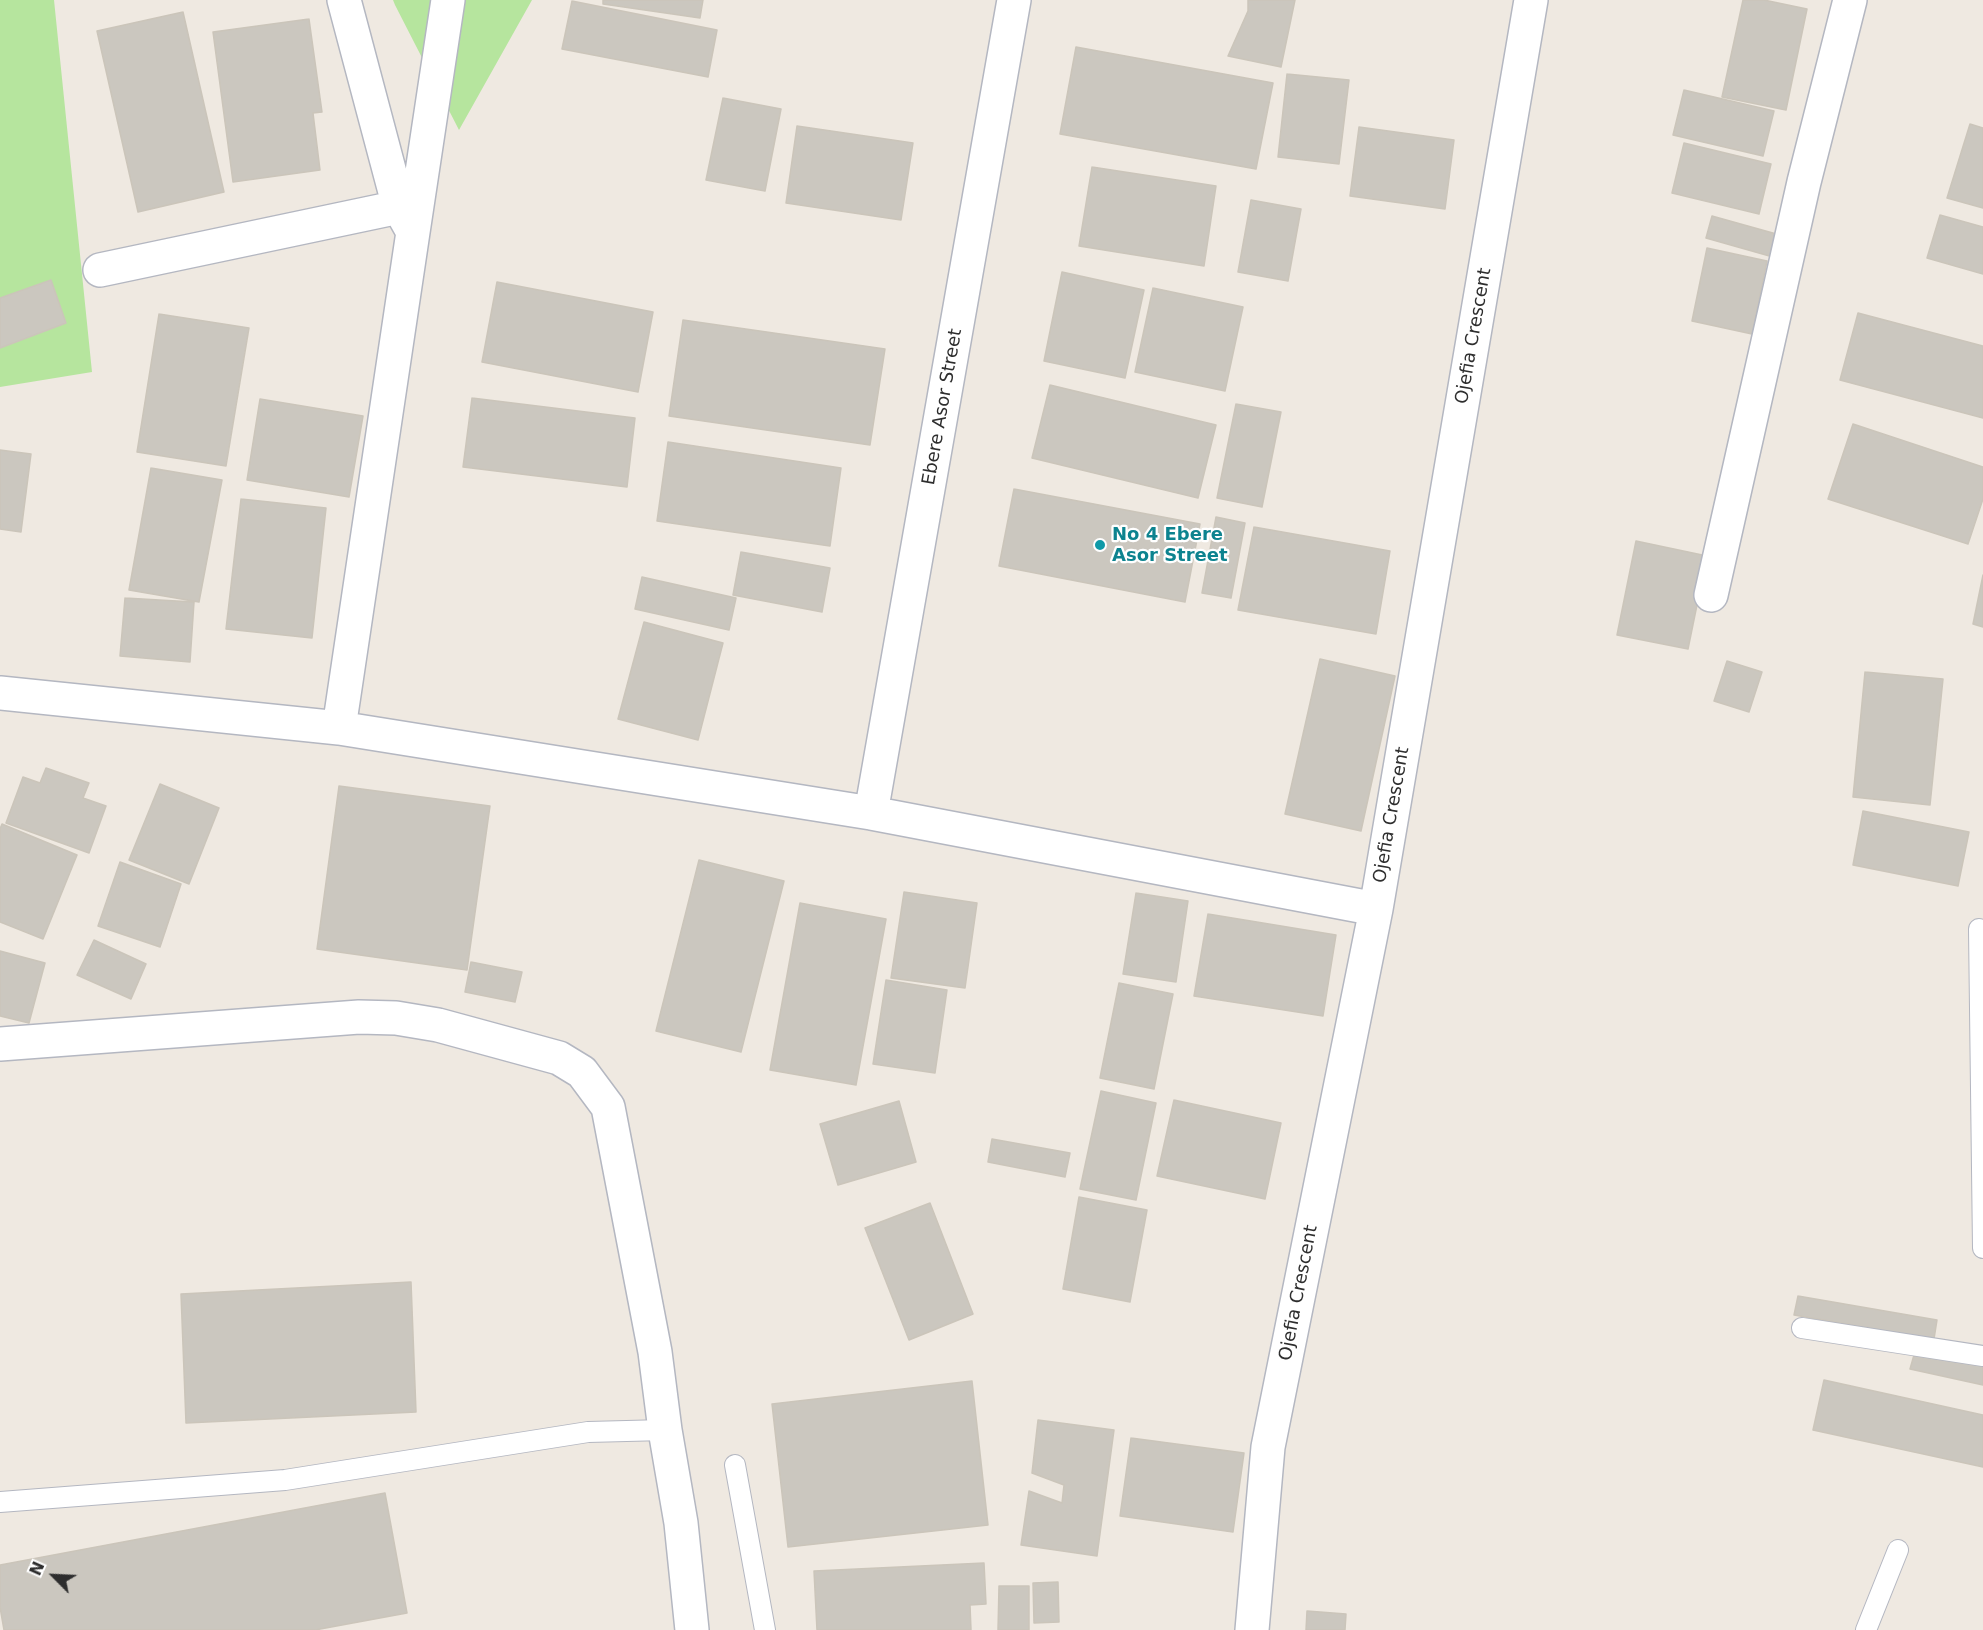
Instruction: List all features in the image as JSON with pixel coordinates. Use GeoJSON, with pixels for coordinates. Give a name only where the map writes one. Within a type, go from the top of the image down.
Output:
{"type":"FeatureCollection","features":[{"type":"Feature","properties":{"kind":"street"},"geometry":{"type":"LineString","coordinates":[[344,0],[406,219]]}},
{"type":"Feature","properties":{"kind":"street"},"geometry":{"type":"LineString","coordinates":[[339,728],[406,219],[448,0]]}},
{"type":"Feature","properties":{"kind":"street","name":"Ebere Asor Street"},"geometry":{"type":"LineString","coordinates":[[871,813],[1014,0]]}},
{"type":"Feature","properties":{"kind":"street","name":"Ojefia Crescent"},"geometry":{"type":"LineString","coordinates":[[1252,1630],[1268,1446],[1376,909],[1531,0]]}},
{"type":"Feature","properties":{"kind":"street"},"geometry":{"type":"LineString","coordinates":[[1711,596],[1804,182],[1851,0]]}},
{"type":"Feature","properties":{"kind":"street"},"geometry":{"type":"LineString","coordinates":[[100,270],[406,219]]}},
{"type":"Feature","properties":{"kind":"street"},"geometry":{"type":"LineString","coordinates":[[0,693],[339,728],[871,813],[1376,909]]}},
{"type":"Feature","properties":{"kind":"street"},"geometry":{"type":"LineString","coordinates":[[0,1044],[359,1017],[396,1018],[438,1025],[559,1058],[582,1072],[608,1107],[655,1352],[665,1430],[681,1523],[692,1630]]}},
{"type":"Feature","properties":{"kind":"lane"},"geometry":{"type":"LineString","coordinates":[[1979,929],[1983,1248]]}},
{"type":"Feature","properties":{"kind":"lane"},"geometry":{"type":"LineString","coordinates":[[1802,1328],[1983,1356]]}},
{"type":"Feature","properties":{"kind":"lane"},"geometry":{"type":"LineString","coordinates":[[0,1502],[285,1480],[588,1432],[665,1430]]}},
{"type":"Feature","properties":{"kind":"lane"},"geometry":{"type":"LineString","coordinates":[[735,1465],[765,1630]]}},
{"type":"Feature","properties":{"kind":"lane"},"geometry":{"type":"LineString","coordinates":[[1866,1630],[1898,1550]]}},
{"type":"Feature","properties":{"kind":"green space"},"geometry":{"type":"Polygon","coordinates":[[[0,0],[54,0],[92,372],[0,387],[0,0]]]}},
{"type":"Feature","properties":{"kind":"green space"},"geometry":{"type":"Polygon","coordinates":[[[393,0],[532,0],[459,130],[395,5],[393,0]]]}},
{"type":"Feature","properties":{"kind":"building"},"geometry":{"type":"Polygon","coordinates":[[[603,0],[703,0],[700,18],[603,4],[603,0]]]}},
{"type":"Feature","properties":{"kind":"building"},"geometry":{"type":"Polygon","coordinates":[[[1248,0],[1295,0],[1281,67],[1228,56],[1248,11],[1248,0]]]}},
{"type":"Feature","properties":{"kind":"building"},"geometry":{"type":"Polygon","coordinates":[[[1743,0],[1764,0],[1807,9],[1786,110],[1722,97],[1743,0]]]}},
{"type":"Feature","properties":{"kind":"building"},"geometry":{"type":"Polygon","coordinates":[[[572,1],[717,30],[708,77],[562,49],[572,1]]]}},
{"type":"Feature","properties":{"kind":"building"},"geometry":{"type":"Polygon","coordinates":[[[183,12],[224,192],[138,212],[97,31],[183,12]]]}},
{"type":"Feature","properties":{"kind":"building"},"geometry":{"type":"Polygon","coordinates":[[[309,19],[322,112],[313,113],[320,170],[233,182],[213,32],[309,19]]]}},
{"type":"Feature","properties":{"kind":"building"},"geometry":{"type":"Polygon","coordinates":[[[1076,47],[1273,83],[1256,169],[1060,134],[1076,47]]]}},
{"type":"Feature","properties":{"kind":"building"},"geometry":{"type":"Polygon","coordinates":[[[1287,74],[1349,80],[1339,164],[1278,157],[1287,74]]]}},
{"type":"Feature","properties":{"kind":"building"},"geometry":{"type":"Polygon","coordinates":[[[1684,90],[1774,111],[1763,156],[1673,135],[1684,90]]]}},
{"type":"Feature","properties":{"kind":"building"},"geometry":{"type":"Polygon","coordinates":[[[723,98],[781,109],[765,191],[706,180],[723,98]]]}},
{"type":"Feature","properties":{"kind":"building"},"geometry":{"type":"Polygon","coordinates":[[[1970,124],[1983,128],[1983,208],[1947,198],[1970,124]]]}},
{"type":"Feature","properties":{"kind":"building"},"geometry":{"type":"Polygon","coordinates":[[[797,126],[913,143],[901,220],[786,203],[797,126]]]}},
{"type":"Feature","properties":{"kind":"building"},"geometry":{"type":"Polygon","coordinates":[[[1359,127],[1454,140],[1445,209],[1350,196],[1359,127]]]}},
{"type":"Feature","properties":{"kind":"building"},"geometry":{"type":"Polygon","coordinates":[[[1684,143],[1771,164],[1759,214],[1672,193],[1684,143]]]}},
{"type":"Feature","properties":{"kind":"building"},"geometry":{"type":"Polygon","coordinates":[[[1092,167],[1216,186],[1204,266],[1079,246],[1092,167]]]}},
{"type":"Feature","properties":{"kind":"building"},"geometry":{"type":"Polygon","coordinates":[[[1251,200],[1301,209],[1288,281],[1238,272],[1251,200]]]}},
{"type":"Feature","properties":{"kind":"building"},"geometry":{"type":"Polygon","coordinates":[[[1940,215],[1983,227],[1983,274],[1927,258],[1940,215]]]}},
{"type":"Feature","properties":{"kind":"building"},"geometry":{"type":"Polygon","coordinates":[[[1712,216],[1780,235],[1773,257],[1706,238],[1712,216]]]}},
{"type":"Feature","properties":{"kind":"building"},"geometry":{"type":"Polygon","coordinates":[[[1707,248],[1767,261],[1752,334],[1692,321],[1707,248]]]}},
{"type":"Feature","properties":{"kind":"building"},"geometry":{"type":"Polygon","coordinates":[[[1062,272],[1144,290],[1125,378],[1044,361],[1062,272]]]}},
{"type":"Feature","properties":{"kind":"building"},"geometry":{"type":"Polygon","coordinates":[[[51,280],[66,323],[0,348],[0,298],[51,280]]]}},
{"type":"Feature","properties":{"kind":"building"},"geometry":{"type":"Polygon","coordinates":[[[497,282],[653,312],[638,392],[482,362],[497,282]]]}},
{"type":"Feature","properties":{"kind":"building"},"geometry":{"type":"Polygon","coordinates":[[[1153,288],[1243,307],[1225,391],[1135,372],[1153,288]]]}},
{"type":"Feature","properties":{"kind":"building"},"geometry":{"type":"Polygon","coordinates":[[[1858,313],[1983,346],[1983,418],[1840,380],[1858,313]]]}},
{"type":"Feature","properties":{"kind":"building"},"geometry":{"type":"Polygon","coordinates":[[[159,314],[249,328],[226,466],[137,452],[159,314]]]}},
{"type":"Feature","properties":{"kind":"building"},"geometry":{"type":"Polygon","coordinates":[[[683,320],[885,349],[870,445],[669,416],[683,320]]]}},
{"type":"Feature","properties":{"kind":"building"},"geometry":{"type":"Polygon","coordinates":[[[1050,385],[1216,425],[1198,498],[1032,458],[1050,385]]]}},
{"type":"Feature","properties":{"kind":"building"},"geometry":{"type":"Polygon","coordinates":[[[472,398],[635,418],[627,487],[463,467],[472,398]]]}},
{"type":"Feature","properties":{"kind":"building"},"geometry":{"type":"Polygon","coordinates":[[[260,399],[363,416],[349,497],[247,480],[260,399]]]}},
{"type":"Feature","properties":{"kind":"building"},"geometry":{"type":"Polygon","coordinates":[[[1236,404],[1281,412],[1262,507],[1217,498],[1236,404]]]}},
{"type":"Feature","properties":{"kind":"building"},"geometry":{"type":"Polygon","coordinates":[[[1853,424],[1983,467],[1983,499],[1968,544],[1828,499],[1853,424]]]}},
{"type":"Feature","properties":{"kind":"building"},"geometry":{"type":"Polygon","coordinates":[[[668,442],[841,468],[830,546],[657,521],[668,442]]]}},
{"type":"Feature","properties":{"kind":"building"},"geometry":{"type":"Polygon","coordinates":[[[0,450],[31,454],[21,532],[0,529],[0,450]]]}},
{"type":"Feature","properties":{"kind":"building"},"geometry":{"type":"Polygon","coordinates":[[[151,468],[222,480],[199,602],[129,590],[151,468]]]}},
{"type":"Feature","properties":{"kind":"building","name":"No 4 Ebere Asor Street"},"geometry":{"type":"Polygon","coordinates":[[[1014,489],[1200,524],[1185,602],[999,566],[1014,489]]]}},
{"type":"Feature","properties":{"kind":"building"},"geometry":{"type":"Polygon","coordinates":[[[241,499],[326,508],[312,638],[226,629],[241,499]]]}},
{"type":"Feature","properties":{"kind":"building"},"geometry":{"type":"Polygon","coordinates":[[[1216,517],[1245,523],[1231,598],[1202,593],[1216,517]]]}},
{"type":"Feature","properties":{"kind":"building"},"geometry":{"type":"Polygon","coordinates":[[[1254,527],[1390,551],[1376,634],[1238,610],[1254,527]]]}},
{"type":"Feature","properties":{"kind":"building"},"geometry":{"type":"Polygon","coordinates":[[[1636,541],[1707,556],[1688,649],[1617,635],[1636,541]]]}},
{"type":"Feature","properties":{"kind":"building"},"geometry":{"type":"Polygon","coordinates":[[[741,552],[830,568],[822,612],[733,595],[741,552]]]}},
{"type":"Feature","properties":{"kind":"building"},"geometry":{"type":"Polygon","coordinates":[[[1983,575],[1983,627],[1973,624],[1983,575]]]}},
{"type":"Feature","properties":{"kind":"building"},"geometry":{"type":"Polygon","coordinates":[[[642,577],[736,598],[729,630],[635,609],[642,577]]]}},
{"type":"Feature","properties":{"kind":"building"},"geometry":{"type":"Polygon","coordinates":[[[125,598],[194,602],[190,662],[120,656],[125,598]]]}},
{"type":"Feature","properties":{"kind":"building"},"geometry":{"type":"Polygon","coordinates":[[[644,622],[723,643],[698,740],[618,719],[644,622]]]}},
{"type":"Feature","properties":{"kind":"building"},"geometry":{"type":"Polygon","coordinates":[[[1320,659],[1395,676],[1361,831],[1285,814],[1320,659]]]}},
{"type":"Feature","properties":{"kind":"building"},"geometry":{"type":"Polygon","coordinates":[[[1727,661],[1762,672],[1749,712],[1714,701],[1727,661]]]}},
{"type":"Feature","properties":{"kind":"building"},"geometry":{"type":"Polygon","coordinates":[[[1865,672],[1943,679],[1930,805],[1853,797],[1865,672]]]}},
{"type":"Feature","properties":{"kind":"building"},"geometry":{"type":"Polygon","coordinates":[[[46,768],[89,783],[83,798],[106,806],[89,853],[6,823],[23,777],[40,783],[46,768]]]}},
{"type":"Feature","properties":{"kind":"building"},"geometry":{"type":"Polygon","coordinates":[[[160,784],[219,808],[189,884],[129,860],[160,784]]]}},
{"type":"Feature","properties":{"kind":"building"},"geometry":{"type":"Polygon","coordinates":[[[339,786],[490,806],[467,970],[317,949],[339,786]]]}},
{"type":"Feature","properties":{"kind":"building"},"geometry":{"type":"Polygon","coordinates":[[[1863,811],[1969,832],[1958,886],[1853,865],[1863,811]]]}},
{"type":"Feature","properties":{"kind":"building"},"geometry":{"type":"Polygon","coordinates":[[[2,824],[77,855],[43,939],[0,922],[0,829],[2,824]]]}},
{"type":"Feature","properties":{"kind":"building"},"geometry":{"type":"Polygon","coordinates":[[[699,860],[784,881],[741,1052],[656,1031],[699,860]]]}},
{"type":"Feature","properties":{"kind":"building"},"geometry":{"type":"Polygon","coordinates":[[[120,862],[181,884],[160,947],[98,926],[120,862]]]}},
{"type":"Feature","properties":{"kind":"building"},"geometry":{"type":"Polygon","coordinates":[[[904,892],[977,903],[965,988],[891,978],[904,892]]]}},
{"type":"Feature","properties":{"kind":"building"},"geometry":{"type":"Polygon","coordinates":[[[1136,893],[1188,901],[1176,982],[1123,974],[1136,893]]]}},
{"type":"Feature","properties":{"kind":"building"},"geometry":{"type":"Polygon","coordinates":[[[800,903],[886,919],[856,1085],[770,1070],[800,903]]]}},
{"type":"Feature","properties":{"kind":"building"},"geometry":{"type":"Polygon","coordinates":[[[1208,914],[1336,935],[1323,1016],[1194,996],[1208,914]]]}},
{"type":"Feature","properties":{"kind":"building"},"geometry":{"type":"Polygon","coordinates":[[[94,940],[146,964],[131,999],[77,975],[94,940]]]}},
{"type":"Feature","properties":{"kind":"building"},"geometry":{"type":"Polygon","coordinates":[[[0,951],[45,963],[29,1023],[0,1016],[0,951]]]}},
{"type":"Feature","properties":{"kind":"building"},"geometry":{"type":"Polygon","coordinates":[[[471,962],[522,972],[515,1002],[465,992],[471,962]]]}},
{"type":"Feature","properties":{"kind":"building"},"geometry":{"type":"Polygon","coordinates":[[[886,980],[947,990],[935,1073],[873,1064],[886,980]]]}},
{"type":"Feature","properties":{"kind":"building"},"geometry":{"type":"Polygon","coordinates":[[[1119,983],[1173,994],[1154,1089],[1100,1078],[1119,983]]]}},
{"type":"Feature","properties":{"kind":"building"},"geometry":{"type":"Polygon","coordinates":[[[1101,1091],[1156,1103],[1136,1200],[1080,1189],[1101,1091]]]}},
{"type":"Feature","properties":{"kind":"building"},"geometry":{"type":"Polygon","coordinates":[[[1174,1100],[1281,1123],[1265,1199],[1157,1176],[1174,1100]]]}},
{"type":"Feature","properties":{"kind":"building"},"geometry":{"type":"Polygon","coordinates":[[[899,1101],[916,1162],[838,1185],[820,1124],[899,1101]]]}},
{"type":"Feature","properties":{"kind":"building"},"geometry":{"type":"Polygon","coordinates":[[[992,1139],[1070,1153],[1065,1177],[988,1162],[992,1139]]]}},
{"type":"Feature","properties":{"kind":"building"},"geometry":{"type":"Polygon","coordinates":[[[1079,1197],[1147,1210],[1130,1302],[1063,1289],[1079,1197]]]}},
{"type":"Feature","properties":{"kind":"building"},"geometry":{"type":"Polygon","coordinates":[[[930,1203],[973,1314],[909,1340],[865,1228],[930,1203]]]}},
{"type":"Feature","properties":{"kind":"building"},"geometry":{"type":"Polygon","coordinates":[[[411,1282],[416,1412],[186,1423],[181,1294],[411,1282]]]}},
{"type":"Feature","properties":{"kind":"building"},"geometry":{"type":"Polygon","coordinates":[[[1798,1296],[1937,1320],[1934,1339],[1794,1315],[1798,1296]]]}},
{"type":"Feature","properties":{"kind":"building"},"geometry":{"type":"Polygon","coordinates":[[[1916,1348],[1983,1363],[1983,1385],[1910,1369],[1916,1348]]]}},
{"type":"Feature","properties":{"kind":"building"},"geometry":{"type":"Polygon","coordinates":[[[1824,1380],[1983,1415],[1983,1467],[1813,1430],[1824,1380]]]}},
{"type":"Feature","properties":{"kind":"building"},"geometry":{"type":"Polygon","coordinates":[[[972,1381],[988,1525],[788,1547],[772,1404],[972,1381]]]}},
{"type":"Feature","properties":{"kind":"building"},"geometry":{"type":"Polygon","coordinates":[[[1038,1420],[1114,1430],[1097,1556],[1021,1545],[1029,1491],[1062,1503],[1064,1485],[1032,1473],[1038,1420]]]}},
{"type":"Feature","properties":{"kind":"building"},"geometry":{"type":"Polygon","coordinates":[[[1131,1438],[1244,1453],[1233,1532],[1120,1516],[1131,1438]]]}},
{"type":"Feature","properties":{"kind":"building"},"geometry":{"type":"Polygon","coordinates":[[[385,1493],[407,1613],[315,1630],[4,1630],[0,1607],[0,1565],[385,1493]]]}},
{"type":"Feature","properties":{"kind":"building"},"geometry":{"type":"Polygon","coordinates":[[[984,1563],[986,1604],[970,1605],[971,1630],[817,1630],[814,1571],[984,1563]]]}},
{"type":"Feature","properties":{"kind":"building"},"geometry":{"type":"Polygon","coordinates":[[[1058,1582],[1059,1622],[1034,1623],[1033,1583],[1058,1582]]]}},
{"type":"Feature","properties":{"kind":"building"},"geometry":{"type":"Polygon","coordinates":[[[999,1586],[1029,1586],[1029,1630],[998,1630],[999,1586]]]}},
{"type":"Feature","properties":{"kind":"building"},"geometry":{"type":"Polygon","coordinates":[[[1307,1611],[1346,1614],[1345,1630],[1306,1630],[1307,1611]]]}},
{"type":"Feature","properties":{"kind":"place","name":"No 4 Ebere Asor Street"},"geometry":{"type":"Point","coordinates":[1100,545]}}]}
